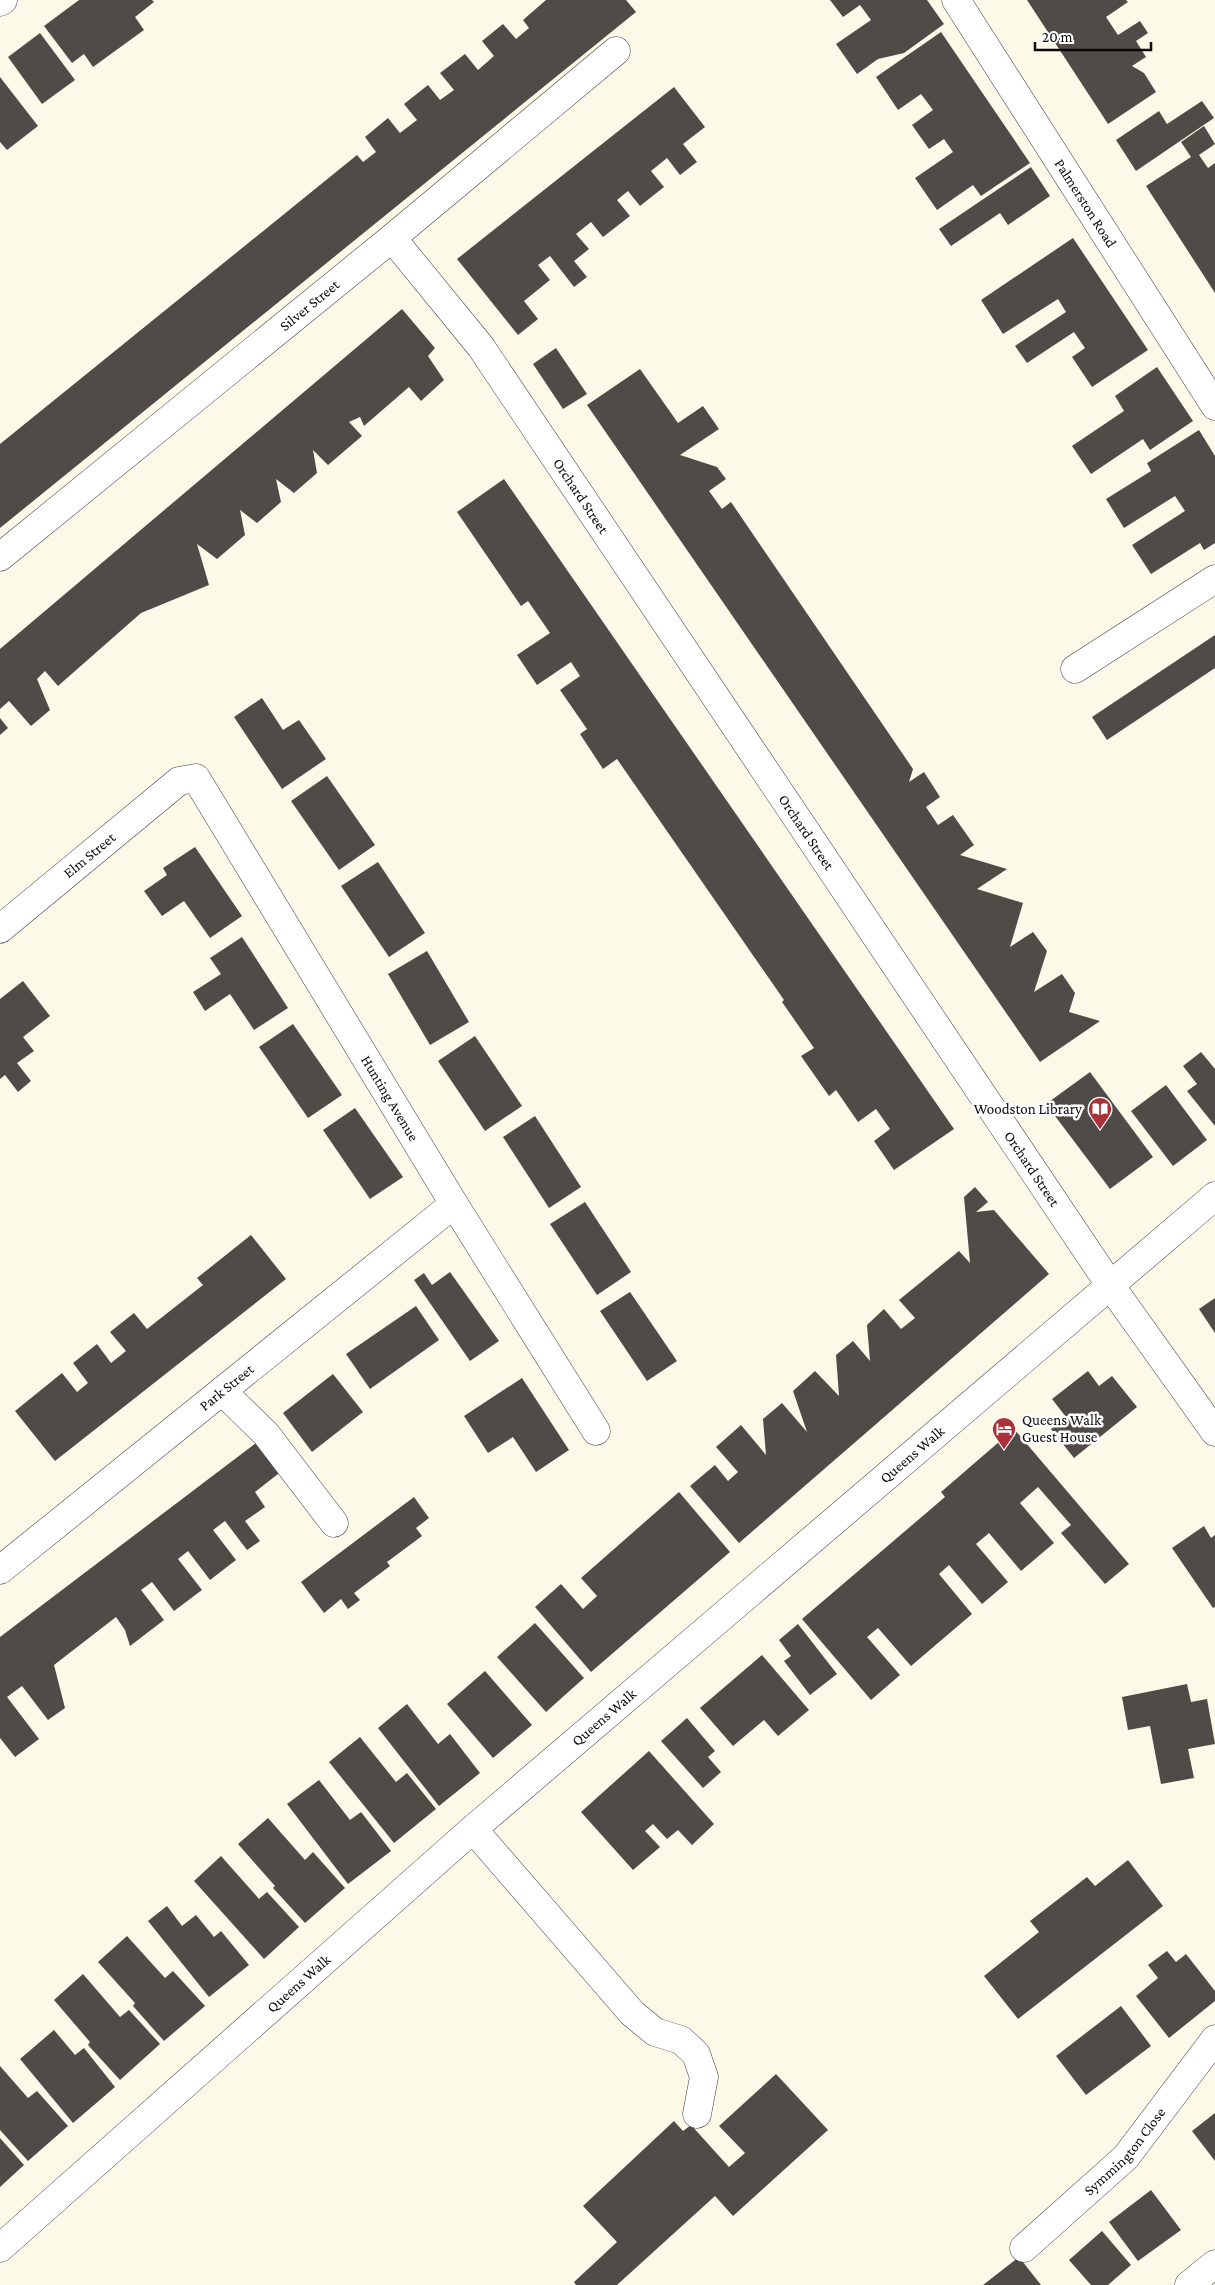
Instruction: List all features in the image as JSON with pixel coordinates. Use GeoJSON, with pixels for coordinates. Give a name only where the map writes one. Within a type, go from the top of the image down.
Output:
{"type":"FeatureCollection","features":[{"type":"Feature","properties":{"kind":"street","name":"Palmerston Road"},"geometry":{"type":"LineString","coordinates":[[956,0],[1215,406]]}},
{"type":"Feature","properties":{"kind":"street","name":"Silver Street"},"geometry":{"type":"LineString","coordinates":[[0,557],[392,238],[616,51]]}},
{"type":"Feature","properties":{"kind":"street","name":"Orchard Street"},"geometry":{"type":"LineString","coordinates":[[392,238],[481,347],[1110,1285],[1215,1432]]}},
{"type":"Feature","properties":{"kind":"street"},"geometry":{"type":"LineString","coordinates":[[1075,669],[1215,579]]}},
{"type":"Feature","properties":{"kind":"street","name":"Hunting Avenue"},"geometry":{"type":"LineString","coordinates":[[179,781],[196,778],[454,1204],[596,1431]]}},
{"type":"Feature","properties":{"kind":"street","name":"Elm Street"},"geometry":{"type":"LineString","coordinates":[[0,929],[179,781]]}},
{"type":"Feature","properties":{"kind":"street","name":"Queens Walk"},"geometry":{"type":"LineString","coordinates":[[0,2248],[473,1829],[1215,1196]]}},
{"type":"Feature","properties":{"kind":"street","name":"Park Street"},"geometry":{"type":"LineString","coordinates":[[0,1570],[454,1204]]}},
{"type":"Feature","properties":{"kind":"street"},"geometry":{"type":"LineString","coordinates":[[222,1391],[266,1434],[334,1523]]}},
{"type":"Feature","properties":{"kind":"street"},"geometry":{"type":"LineString","coordinates":[[473,1829],[632,2014],[656,2032],[681,2040],[696,2054],[704,2077],[698,2114]]}},
{"type":"Feature","properties":{"kind":"street","name":"Symmington Close"},"geometry":{"type":"LineString","coordinates":[[1024,2248],[1126,2157],[1214,2044]]}},
{"type":"Feature","properties":{"kind":"street"},"geometry":{"type":"LineString","coordinates":[[1189,2285],[1215,2264]]}},
{"type":"Feature","properties":{"kind":"building"},"geometry":{"type":"Polygon","coordinates":[[[79,0],[152,0],[154,2],[135,17],[144,30],[93,67],[84,54],[72,63],[44,26],[79,0]]]}},
{"type":"Feature","properties":{"kind":"building"},"geometry":{"type":"Polygon","coordinates":[[[546,0],[626,0],[636,12],[0,528],[0,444],[357,155],[363,162],[376,152],[365,137],[388,118],[400,133],[417,120],[404,104],[428,85],[440,100],[454,90],[440,73],[465,54],[478,70],[494,56],[482,41],[503,24],[516,39],[529,28],[523,20],[546,0]]]}},
{"type":"Feature","properties":{"kind":"building"},"geometry":{"type":"Polygon","coordinates":[[[830,0],[927,0],[944,24],[904,53],[878,59],[857,74],[836,44],[871,20],[860,5],[843,17],[830,0]]]}},
{"type":"Feature","properties":{"kind":"building"},"geometry":{"type":"Polygon","coordinates":[[[1027,0],[1126,0],[1128,2],[1106,17],[1118,35],[1140,21],[1148,33],[1136,41],[1146,57],[1132,66],[1144,73],[1156,92],[1108,124],[1027,0]]]}},
{"type":"Feature","properties":{"kind":"building"},"geometry":{"type":"Polygon","coordinates":[[[941,32],[1030,163],[981,196],[973,185],[937,210],[915,178],[953,152],[944,139],[929,149],[912,125],[933,110],[921,94],[898,110],[876,77],[941,32]]]}},
{"type":"Feature","properties":{"kind":"building"},"geometry":{"type":"Polygon","coordinates":[[[40,33],[75,80],[42,104],[8,57],[40,33]]]}},
{"type":"Feature","properties":{"kind":"building"},"geometry":{"type":"Polygon","coordinates":[[[0,77],[38,126],[7,150],[0,142],[0,77]]]}},
{"type":"Feature","properties":{"kind":"building"},"geometry":{"type":"Polygon","coordinates":[[[674,87],[705,127],[683,144],[697,162],[680,175],[667,158],[651,171],[664,187],[640,206],[628,191],[617,200],[630,216],[603,237],[591,222],[576,234],[589,249],[574,261],[587,277],[574,287],[550,256],[538,265],[550,280],[524,301],[538,319],[518,335],[457,259],[674,87]]]}},
{"type":"Feature","properties":{"kind":"building"},"geometry":{"type":"Polygon","coordinates":[[[1202,101],[1214,118],[1136,171],[1116,140],[1159,111],[1167,124],[1202,101]]]}},
{"type":"Feature","properties":{"kind":"building"},"geometry":{"type":"Polygon","coordinates":[[[1204,126],[1215,144],[1199,155],[1208,168],[1215,163],[1215,293],[1146,186],[1191,157],[1181,142],[1204,126]]]}},
{"type":"Feature","properties":{"kind":"building"},"geometry":{"type":"Polygon","coordinates":[[[1031,167],[1050,196],[1008,225],[1000,213],[951,246],[939,229],[1031,167]]]}},
{"type":"Feature","properties":{"kind":"building"},"geometry":{"type":"Polygon","coordinates":[[[1073,238],[1148,350],[1092,387],[1072,357],[1085,348],[1074,332],[1027,363],[1015,346],[1066,312],[1058,299],[1003,334],[981,300],[1073,238]]]}},
{"type":"Feature","properties":{"kind":"building"},"geometry":{"type":"Polygon","coordinates":[[[402,309],[435,348],[428,356],[444,380],[421,401],[409,387],[364,426],[360,417],[349,422],[362,436],[328,465],[313,450],[317,473],[294,493],[276,479],[281,502],[257,523],[240,510],[245,535],[217,559],[197,544],[209,585],[141,613],[58,686],[45,671],[37,679],[50,710],[31,726],[9,701],[0,709],[0,649],[402,309]]]}},
{"type":"Feature","properties":{"kind":"building"},"geometry":{"type":"Polygon","coordinates":[[[556,348],[587,394],[563,409],[533,364],[556,348]]]}},
{"type":"Feature","properties":{"kind":"building"},"geometry":{"type":"Polygon","coordinates":[[[1157,367],[1193,421],[1150,450],[1143,439],[1091,474],[1072,446],[1124,411],[1115,396],[1157,367]]]}},
{"type":"Feature","properties":{"kind":"building"},"geometry":{"type":"Polygon","coordinates":[[[640,369],[678,423],[703,406],[719,429],[680,455],[717,467],[726,479],[709,491],[722,509],[731,502],[913,769],[909,782],[924,772],[940,797],[926,807],[938,825],[953,815],[974,845],[960,855],[1007,869],[977,889],[1023,903],[1010,947],[1033,932],[1047,951],[1034,992],[1062,974],[1075,993],[1069,1012],[1100,1021],[1040,1062],[587,405],[640,369]]]}},
{"type":"Feature","properties":{"kind":"building"},"geometry":{"type":"Polygon","coordinates":[[[1199,430],[1215,456],[1215,543],[1204,550],[1200,543],[1151,574],[1132,545],[1185,511],[1175,496],[1124,528],[1106,499],[1151,471],[1147,463],[1199,430]]]}},
{"type":"Feature","properties":{"kind":"building"},"geometry":{"type":"Polygon","coordinates":[[[504,479],[954,1129],[894,1170],[874,1141],[890,1129],[876,1109],[858,1122],[836,1090],[829,1096],[801,1056],[814,1048],[782,1002],[784,1000],[617,759],[603,769],[580,734],[587,729],[560,690],[580,676],[571,662],[537,685],[517,655],[550,633],[528,601],[521,606],[457,512],[504,479]]]}},
{"type":"Feature","properties":{"kind":"building"},"geometry":{"type":"Polygon","coordinates":[[[1215,635],[1215,668],[1107,740],[1092,717],[1215,635]]]}},
{"type":"Feature","properties":{"kind":"building"},"geometry":{"type":"Polygon","coordinates":[[[262,698],[283,730],[299,720],[326,759],[282,789],[234,717],[262,698]]]}},
{"type":"Feature","properties":{"kind":"building"},"geometry":{"type":"Polygon","coordinates":[[[0,718],[8,728],[0,735],[0,718]]]}},
{"type":"Feature","properties":{"kind":"building"},"geometry":{"type":"Polygon","coordinates":[[[327,776],[375,845],[339,870],[291,801],[327,776]]]}},
{"type":"Feature","properties":{"kind":"building"},"geometry":{"type":"Polygon","coordinates":[[[195,847],[242,916],[210,938],[184,901],[162,916],[144,891],[167,875],[163,868],[195,847]]]}},
{"type":"Feature","properties":{"kind":"building"},"geometry":{"type":"Polygon","coordinates":[[[378,862],[425,933],[389,957],[341,886],[378,862]]]}},
{"type":"Feature","properties":{"kind":"building"},"geometry":{"type":"Polygon","coordinates":[[[242,937],[288,1008],[254,1030],[230,994],[205,1011],[193,992],[221,974],[210,958],[242,937]]]}},
{"type":"Feature","properties":{"kind":"building"},"geometry":{"type":"Polygon","coordinates":[[[427,951],[469,1022],[430,1045],[388,974],[427,951]]]}},
{"type":"Feature","properties":{"kind":"building"},"geometry":{"type":"Polygon","coordinates":[[[23,981],[50,1016],[23,1037],[34,1051],[17,1063],[31,1081],[18,1092],[5,1075],[0,1079],[0,999],[23,981]]]}},
{"type":"Feature","properties":{"kind":"building"},"geometry":{"type":"Polygon","coordinates":[[[293,1024],[342,1095],[308,1118],[259,1047],[293,1024]]]}},
{"type":"Feature","properties":{"kind":"building"},"geometry":{"type":"Polygon","coordinates":[[[475,1036],[522,1106],[485,1131],[438,1061],[475,1036]]]}},
{"type":"Feature","properties":{"kind":"building"},"geometry":{"type":"Polygon","coordinates":[[[1201,1052],[1215,1069],[1215,1126],[1187,1091],[1197,1084],[1183,1066],[1201,1052]]]}},
{"type":"Feature","properties":{"kind":"building","name":"Woodston Library"},"geometry":{"type":"Polygon","coordinates":[[[1090,1072],[1153,1157],[1110,1189],[1046,1104],[1090,1072]]]}},
{"type":"Feature","properties":{"kind":"building"},"geometry":{"type":"Polygon","coordinates":[[[1166,1085],[1207,1140],[1173,1166],[1131,1111],[1166,1085]]]}},
{"type":"Feature","properties":{"kind":"building"},"geometry":{"type":"Polygon","coordinates":[[[355,1108],[403,1177],[370,1199],[323,1130],[355,1108]]]}},
{"type":"Feature","properties":{"kind":"building"},"geometry":{"type":"Polygon","coordinates":[[[535,1116],[581,1187],[549,1208],[503,1137],[535,1116]]]}},
{"type":"Feature","properties":{"kind":"building"},"geometry":{"type":"Polygon","coordinates":[[[975,1187],[988,1202],[976,1212],[994,1210],[1049,1274],[739,1543],[690,1486],[715,1465],[728,1481],[738,1472],[716,1447],[741,1425],[766,1455],[763,1419],[782,1403],[807,1432],[793,1391],[815,1371],[839,1396],[836,1355],[853,1341],[870,1361],[867,1325],[884,1309],[901,1329],[915,1318],[899,1300],[959,1251],[970,1263],[964,1197],[975,1187]]]}},
{"type":"Feature","properties":{"kind":"building"},"geometry":{"type":"Polygon","coordinates":[[[585,1202],[631,1272],[597,1295],[550,1224],[585,1202]]]}},
{"type":"Feature","properties":{"kind":"building"},"geometry":{"type":"Polygon","coordinates":[[[251,1235],[286,1279],[55,1461],[15,1411],[62,1373],[77,1392],[88,1383],[73,1363],[97,1344],[111,1363],[126,1351],[110,1332],[134,1313],[147,1329],[203,1285],[197,1278],[251,1235]]]}},
{"type":"Feature","properties":{"kind":"building"},"geometry":{"type":"Polygon","coordinates":[[[450,1272],[499,1341],[470,1361],[414,1280],[424,1273],[432,1285],[450,1272]]]}},
{"type":"Feature","properties":{"kind":"building"},"geometry":{"type":"Polygon","coordinates":[[[630,1292],[677,1361],[647,1381],[600,1311],[630,1292]]]}},
{"type":"Feature","properties":{"kind":"building"},"geometry":{"type":"Polygon","coordinates":[[[1215,1298],[1215,1333],[1199,1309],[1215,1298]]]}},
{"type":"Feature","properties":{"kind":"building"},"geometry":{"type":"Polygon","coordinates":[[[416,1306],[439,1340],[370,1389],[346,1354],[416,1306]]]}},
{"type":"Feature","properties":{"kind":"building"},"geometry":{"type":"Polygon","coordinates":[[[1088,1371],[1099,1386],[1112,1376],[1137,1407],[1074,1458],[1051,1429],[1066,1417],[1052,1399],[1088,1371]]]}},
{"type":"Feature","properties":{"kind":"building"},"geometry":{"type":"Polygon","coordinates":[[[333,1374],[363,1412],[312,1452],[283,1413],[333,1374]]]}},
{"type":"Feature","properties":{"kind":"building"},"geometry":{"type":"Polygon","coordinates":[[[522,1378],[569,1450],[536,1472],[513,1437],[488,1453],[464,1416],[522,1378]]]}},
{"type":"Feature","properties":{"kind":"building"},"geometry":{"type":"Polygon","coordinates":[[[1014,1429],[1129,1564],[1105,1584],[1061,1533],[1071,1525],[1038,1487],[1020,1503],[1054,1543],[1021,1571],[989,1533],[976,1544],[1008,1582],[982,1604],[949,1565],[939,1574],[972,1614],[911,1666],[878,1628],[867,1637],[900,1675],[871,1700],[802,1619],[945,1497],[941,1492],[1014,1429]]]}},
{"type":"Feature","properties":{"kind":"building"},"geometry":{"type":"Polygon","coordinates":[[[260,1440],[283,1470],[255,1492],[265,1507],[245,1521],[260,1541],[247,1550],[225,1521],[213,1530],[236,1560],[210,1580],[188,1551],[178,1559],[202,1590],[174,1611],[152,1582],[141,1590],[164,1620],[130,1646],[125,1630],[116,1617],[54,1665],[65,1708],[48,1720],[22,1686],[7,1697],[39,1739],[15,1757],[0,1738],[0,1637],[260,1440]]]}},
{"type":"Feature","properties":{"kind":"building"},"geometry":{"type":"Polygon","coordinates":[[[679,1492],[730,1552],[591,1672],[535,1607],[561,1584],[583,1609],[597,1596],[581,1578],[679,1492]]]}},
{"type":"Feature","properties":{"kind":"building"},"geometry":{"type":"Polygon","coordinates":[[[414,1497],[429,1518],[416,1528],[422,1536],[387,1562],[390,1566],[354,1593],[360,1600],[348,1609],[341,1599],[324,1613],[301,1582],[414,1497]]]}},
{"type":"Feature","properties":{"kind":"building"},"geometry":{"type":"Polygon","coordinates":[[[1204,1526],[1211,1538],[1215,1535],[1215,1607],[1213,1608],[1172,1548],[1204,1526]]]}},
{"type":"Feature","properties":{"kind":"building"},"geometry":{"type":"Polygon","coordinates":[[[535,1623],[584,1678],[546,1712],[497,1657],[535,1623]]]}},
{"type":"Feature","properties":{"kind":"building"},"geometry":{"type":"Polygon","coordinates":[[[798,1624],[837,1674],[810,1695],[784,1661],[791,1656],[779,1640],[798,1624]]]}},
{"type":"Feature","properties":{"kind":"building"},"geometry":{"type":"Polygon","coordinates":[[[762,1655],[809,1710],[778,1736],[764,1720],[733,1746],[700,1708],[762,1655]]]}},
{"type":"Feature","properties":{"kind":"building"},"geometry":{"type":"Polygon","coordinates":[[[485,1671],[532,1725],[493,1758],[447,1704],[485,1671]]]}},
{"type":"Feature","properties":{"kind":"building"},"geometry":{"type":"Polygon","coordinates":[[[1187,1684],[1191,1702],[1207,1699],[1215,1744],[1188,1749],[1194,1778],[1161,1784],[1150,1726],[1128,1730],[1122,1697],[1187,1684]]]}},
{"type":"Feature","properties":{"kind":"building"},"geometry":{"type":"Polygon","coordinates":[[[407,1704],[438,1744],[450,1734],[480,1773],[439,1806],[378,1728],[407,1704]]]}},
{"type":"Feature","properties":{"kind":"building"},"geometry":{"type":"Polygon","coordinates":[[[687,1718],[715,1751],[708,1757],[721,1772],[703,1788],[661,1741],[687,1718]]]}},
{"type":"Feature","properties":{"kind":"building"},"geometry":{"type":"Polygon","coordinates":[[[360,1737],[396,1782],[407,1773],[436,1809],[394,1843],[329,1762],[360,1737]]]}},
{"type":"Feature","properties":{"kind":"building"},"geometry":{"type":"Polygon","coordinates":[[[649,1751],[714,1824],[692,1845],[678,1830],[667,1839],[653,1824],[645,1831],[660,1847],[633,1870],[581,1812],[649,1751]]]}},
{"type":"Feature","properties":{"kind":"building"},"geometry":{"type":"Polygon","coordinates":[[[319,1780],[350,1820],[361,1812],[391,1851],[348,1884],[287,1804],[319,1780]]]}},
{"type":"Feature","properties":{"kind":"building"},"geometry":{"type":"Polygon","coordinates":[[[268,1818],[305,1860],[313,1852],[345,1888],[305,1923],[273,1888],[275,1886],[238,1844],[268,1818]]]}},
{"type":"Feature","properties":{"kind":"building"},"geometry":{"type":"Polygon","coordinates":[[[221,1856],[259,1899],[267,1892],[299,1927],[264,1959],[194,1881],[221,1856]]]}},
{"type":"Feature","properties":{"kind":"building"},"geometry":{"type":"Polygon","coordinates":[[[1128,1860],[1163,1906],[1018,2019],[984,1976],[1039,1932],[1030,1921],[1087,1877],[1095,1886],[1128,1860]]]}},
{"type":"Feature","properties":{"kind":"building"},"geometry":{"type":"Polygon","coordinates":[[[167,1906],[182,1926],[196,1915],[214,1937],[221,1931],[249,1965],[209,1997],[148,1921],[167,1906]]]}},
{"type":"Feature","properties":{"kind":"building"},"geometry":{"type":"Polygon","coordinates":[[[127,1936],[165,1978],[173,1971],[205,2006],[164,2041],[133,2006],[135,2003],[98,1962],[127,1936]]]}},
{"type":"Feature","properties":{"kind":"building"},"geometry":{"type":"Polygon","coordinates":[[[1167,1951],[1176,1962],[1186,1954],[1215,1991],[1215,2001],[1169,2038],[1136,1996],[1158,1978],[1148,1965],[1167,1951]]]}},
{"type":"Feature","properties":{"kind":"building"},"geometry":{"type":"Polygon","coordinates":[[[83,1974],[120,2017],[129,2010],[160,2044],[120,2080],[88,2045],[90,2042],[54,2000],[83,1974]]]}},
{"type":"Feature","properties":{"kind":"building"},"geometry":{"type":"Polygon","coordinates":[[[1121,2006],[1151,2046],[1086,2095],[1056,2056],[1121,2006]]]}},
{"type":"Feature","properties":{"kind":"building"},"geometry":{"type":"Polygon","coordinates":[[[54,2030],[75,2055],[84,2048],[115,2087],[73,2123],[20,2059],[54,2030]]]}},
{"type":"Feature","properties":{"kind":"building"},"geometry":{"type":"Polygon","coordinates":[[[0,2066],[28,2098],[37,2091],[68,2126],[28,2161],[0,2130],[0,2066]]]}},
{"type":"Feature","properties":{"kind":"building"},"geometry":{"type":"Polygon","coordinates":[[[776,2074],[828,2130],[733,2216],[715,2196],[617,2285],[576,2285],[574,2282],[617,2242],[583,2206],[674,2121],[683,2131],[691,2125],[729,2167],[745,2153],[719,2126],[776,2074]]]}},
{"type":"Feature","properties":{"kind":"building"},"geometry":{"type":"Polygon","coordinates":[[[1215,2113],[1215,2161],[1192,2131],[1215,2113]]]}},
{"type":"Feature","properties":{"kind":"building"},"geometry":{"type":"Polygon","coordinates":[[[0,2138],[24,2165],[0,2187],[0,2138]]]}},
{"type":"Feature","properties":{"kind":"building"},"geometry":{"type":"Polygon","coordinates":[[[1151,2190],[1181,2230],[1138,2261],[1109,2222],[1151,2190]]]}},
{"type":"Feature","properties":{"kind":"building"},"geometry":{"type":"Polygon","coordinates":[[[1102,2231],[1131,2265],[1108,2285],[1091,2285],[1069,2260],[1102,2231]]]}},
{"type":"Feature","properties":{"kind":"building"},"geometry":{"type":"Polygon","coordinates":[[[1019,2257],[1041,2285],[983,2285],[1019,2257]]]}},
{"type":"Feature","properties":{"kind":"place","name":"Woodston Library"},"geometry":{"type":"Point","coordinates":[1100,1130]}},
{"type":"Feature","properties":{"kind":"place","name":"Queens Walk Guest House"},"geometry":{"type":"Point","coordinates":[1004,1450]}}]}
